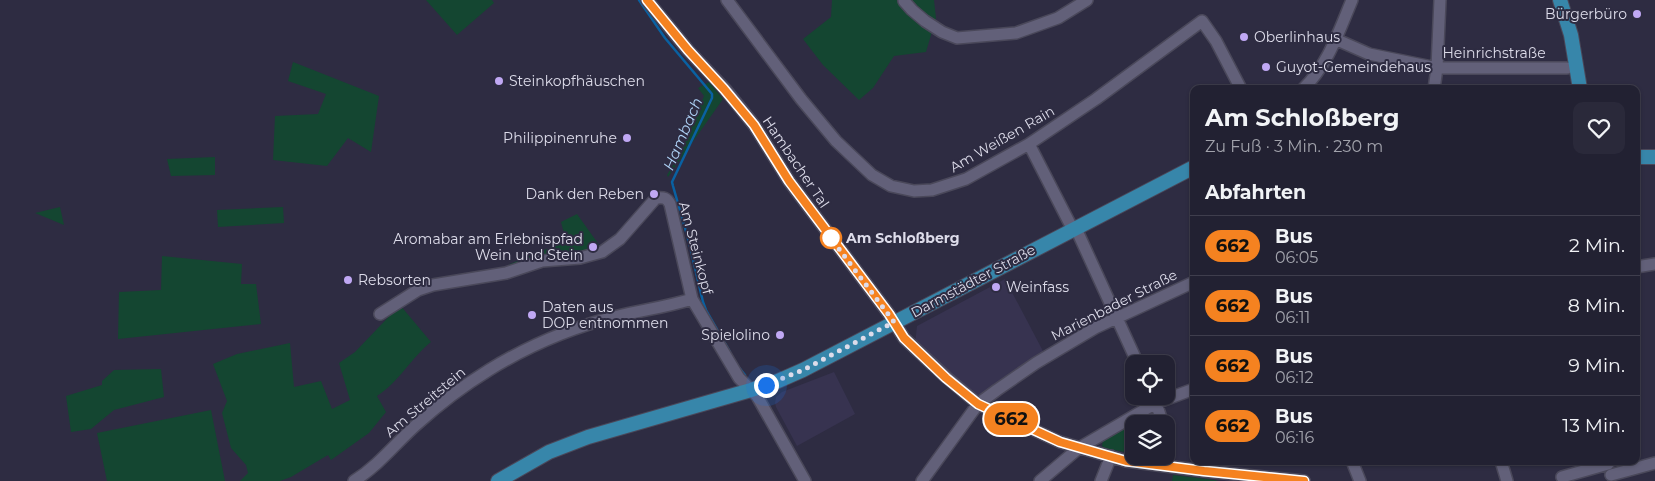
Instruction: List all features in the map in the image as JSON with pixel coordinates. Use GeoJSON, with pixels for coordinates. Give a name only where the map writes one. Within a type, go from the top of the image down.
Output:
{"type":"FeatureCollection","features":[{"type":"Feature","properties":{"kind":"main road"},"geometry":{"type":"LineString","coordinates":[[1552,0],[1559,24],[1569,85]]}},
{"type":"Feature","properties":{"kind":"main road"},"geometry":{"type":"LineString","coordinates":[[1560,0],[1571,35],[1579,85]]}},
{"type":"Feature","properties":{"kind":"main road"},"geometry":{"type":"LineString","coordinates":[[1640,157],[1655,157]]}},
{"type":"Feature","properties":{"kind":"main road","name":"Darmstädter Straße"},"geometry":{"type":"LineString","coordinates":[[498,481],[549,452],[588,437],[751,390],[803,370],[1190,169]]}},
{"type":"Feature","properties":{"kind":"street","name":"Hambacher Tal"},"geometry":{"type":"LineString","coordinates":[[647,0],[754,125],[789,181],[904,338],[978,404],[1060,442],[1125,461]]}},
{"type":"Feature","properties":{"kind":"street","name":"Am Weißen Rain"},"geometry":{"type":"LineString","coordinates":[[727,0],[801,100],[836,141],[872,175],[892,186],[914,191],[922,192],[941,188],[966,180],[1029,144],[1096,99],[1198,23],[1202,22],[1216,41],[1239,85]]}},
{"type":"Feature","properties":{"kind":"street"},"geometry":{"type":"LineString","coordinates":[[904,1],[925,21],[942,32],[957,38],[1016,33],[1058,18],[1087,0]]}},
{"type":"Feature","properties":{"kind":"street"},"geometry":{"type":"LineString","coordinates":[[1307,85],[1318,73],[1352,0]]}},
{"type":"Feature","properties":{"kind":"street"},"geometry":{"type":"LineString","coordinates":[[1435,85],[1440,0]]}},
{"type":"Feature","properties":{"kind":"street","name":"Heinrichstraße"},"geometry":{"type":"LineString","coordinates":[[1335,39],[1369,54],[1437,68],[1567,68]]}},
{"type":"Feature","properties":{"kind":"street"},"geometry":{"type":"LineString","coordinates":[[1029,144],[1074,229],[1078,233],[1134,355]]}},
{"type":"Feature","properties":{"kind":"street","name":"Am Steinkopf"},"geometry":{"type":"LineString","coordinates":[[380,314],[418,290],[442,283],[506,274],[542,261],[580,258],[602,252],[620,239],[656,198],[663,197],[670,204],[692,299],[739,378],[757,396],[805,481]]}},
{"type":"Feature","properties":{"kind":"street"},"geometry":{"type":"LineString","coordinates":[[1640,266],[1655,264]]}},
{"type":"Feature","properties":{"kind":"street","name":"Marienbader Straße"},"geometry":{"type":"LineString","coordinates":[[922,481],[978,404],[1036,363],[1074,340],[1116,317],[1190,284]]}},
{"type":"Feature","properties":{"kind":"street","name":"Am Streitstein"},"geometry":{"type":"LineString","coordinates":[[354,481],[372,469],[415,426],[448,398],[488,371],[527,349],[558,336],[617,316],[671,306],[692,299]]}},
{"type":"Feature","properties":{"kind":"street"},"geometry":{"type":"LineString","coordinates":[[1175,394],[1190,390]]}},
{"type":"Feature","properties":{"kind":"street"},"geometry":{"type":"LineString","coordinates":[[1040,481],[1079,448],[1147,405]]}},
{"type":"Feature","properties":{"kind":"street"},"geometry":{"type":"LineString","coordinates":[[1102,481],[1110,456]]}},
{"type":"Feature","properties":{"kind":"street"},"geometry":{"type":"LineString","coordinates":[[1562,477],[1655,463]]}},
{"type":"Feature","properties":{"kind":"street","name":"Hambacher Tal"},"geometry":{"type":"LineString","coordinates":[[1175,464],[1238,478],[1304,481]]}},
{"type":"Feature","properties":{"kind":"street"},"geometry":{"type":"LineString","coordinates":[[1354,465],[1360,481]]}},
{"type":"Feature","properties":{"kind":"street"},"geometry":{"type":"LineString","coordinates":[[1358,465],[1360,481]]}},
{"type":"Feature","properties":{"kind":"street"},"geometry":{"type":"LineString","coordinates":[[1502,465],[1508,481]]}},
{"type":"Feature","properties":{"kind":"shaded area"},"geometry":{"type":"Polygon","coordinates":[[[1005,279],[1044,353],[978,402],[915,344],[917,326],[1005,279]]]}},
{"type":"Feature","properties":{"kind":"shaded area"},"geometry":{"type":"Polygon","coordinates":[[[834,372],[855,414],[797,446],[776,407],[776,397],[782,392],[834,372]]]}},
{"type":"Feature","properties":{"kind":"green space"},"geometry":{"type":"Polygon","coordinates":[[[426,0],[492,0],[494,3],[457,35],[426,0]]]}},
{"type":"Feature","properties":{"kind":"green space"},"geometry":{"type":"Polygon","coordinates":[[[832,0],[934,0],[936,18],[926,52],[894,56],[873,88],[859,100],[823,65],[803,39],[831,17],[832,0]]]}},
{"type":"Feature","properties":{"kind":"green space"},"geometry":{"type":"Polygon","coordinates":[[[293,62],[379,96],[371,152],[348,138],[327,166],[273,160],[275,116],[318,114],[326,94],[288,81],[293,62]]]}},
{"type":"Feature","properties":{"kind":"green space"},"geometry":{"type":"Polygon","coordinates":[[[709,82],[723,99],[668,177],[667,175],[682,150],[704,96],[698,88],[709,82]]]}},
{"type":"Feature","properties":{"kind":"green space"},"geometry":{"type":"Polygon","coordinates":[[[215,157],[215,175],[171,176],[167,159],[215,157]]]}},
{"type":"Feature","properties":{"kind":"green space"},"geometry":{"type":"Polygon","coordinates":[[[60,207],[64,225],[35,213],[60,207]]]}},
{"type":"Feature","properties":{"kind":"green space"},"geometry":{"type":"Polygon","coordinates":[[[283,207],[284,223],[218,227],[217,210],[283,207]]]}},
{"type":"Feature","properties":{"kind":"green space"},"geometry":{"type":"Polygon","coordinates":[[[577,214],[602,249],[502,272],[510,264],[566,241],[561,222],[577,214]]]}},
{"type":"Feature","properties":{"kind":"green space"},"geometry":{"type":"Polygon","coordinates":[[[162,256],[242,264],[241,284],[256,284],[261,324],[118,339],[119,292],[161,290],[162,256]]]}},
{"type":"Feature","properties":{"kind":"green space"},"geometry":{"type":"Polygon","coordinates":[[[400,305],[431,342],[392,384],[377,396],[386,412],[369,433],[331,460],[328,455],[291,477],[280,481],[240,481],[248,473],[246,465],[231,448],[222,413],[227,401],[213,364],[237,354],[290,343],[294,387],[321,381],[332,409],[350,400],[339,363],[355,352],[400,305]]]}},
{"type":"Feature","properties":{"kind":"green space"},"geometry":{"type":"Polygon","coordinates":[[[161,369],[164,397],[114,410],[91,429],[71,432],[66,396],[102,385],[102,381],[114,370],[161,369]]]}},
{"type":"Feature","properties":{"kind":"green space"},"geometry":{"type":"Polygon","coordinates":[[[211,410],[225,481],[107,481],[97,433],[211,410]]]}},
{"type":"Feature","properties":{"kind":"green space"},"geometry":{"type":"Polygon","coordinates":[[[1151,412],[1155,415],[1146,415],[1151,412]]]}},
{"type":"Feature","properties":{"kind":"green space"},"geometry":{"type":"Polygon","coordinates":[[[1125,427],[1125,452],[1105,448],[1102,446],[1103,440],[1125,427]]]}},
{"type":"Feature","properties":{"kind":"green space"},"geometry":{"type":"Polygon","coordinates":[[[1173,475],[1215,480],[1218,481],[1172,481],[1173,475]]]}},
{"type":"Feature","properties":{"kind":"waterway","name":"Hambach"},"geometry":{"type":"LineString","coordinates":[[639,0],[665,38],[712,94],[712,98],[672,182],[703,302],[730,352]]}},
{"type":"Feature","properties":{"kind":"waterway","name":"Hambach"},"geometry":{"type":"LineString","coordinates":[[737,365],[745,375]]}},
{"type":"Feature","properties":{"kind":"bus line","name":"662"},"geometry":{"type":"LineString","coordinates":[[647,0],[754,125],[789,181],[889,314],[904,338],[946,378],[978,404],[1060,442],[1126,461],[1304,481]]}},
{"type":"Feature","properties":{"kind":"place","name":"Bürgerbüro"},"geometry":{"type":"Point","coordinates":[1637,14]}},
{"type":"Feature","properties":{"kind":"place","name":"Oberlinhaus"},"geometry":{"type":"Point","coordinates":[1244,37]}},
{"type":"Feature","properties":{"kind":"place","name":"Guyot-Gemeindehaus"},"geometry":{"type":"Point","coordinates":[1266,67]}},
{"type":"Feature","properties":{"kind":"place","name":"Steinkopfhäuschen"},"geometry":{"type":"Point","coordinates":[499,81]}},
{"type":"Feature","properties":{"kind":"place","name":"Philippinenruhe"},"geometry":{"type":"Point","coordinates":[627,138]}},
{"type":"Feature","properties":{"kind":"place","name":"Dank den Reben"},"geometry":{"type":"Point","coordinates":[654,194]}},
{"type":"Feature","properties":{"kind":"place","name":"Am Schloßberg"},"geometry":{"type":"Point","coordinates":[831,238]}},
{"type":"Feature","properties":{"kind":"place","name":"Aromabar am Erlebnispfad Wein und Stein"},"geometry":{"type":"Point","coordinates":[593,247]}},
{"type":"Feature","properties":{"kind":"place","name":"Rebsorten"},"geometry":{"type":"Point","coordinates":[348,280]}},
{"type":"Feature","properties":{"kind":"place","name":"Weinfass"},"geometry":{"type":"Point","coordinates":[996,287]}},
{"type":"Feature","properties":{"kind":"place","name":"Daten aus DOP entnommen"},"geometry":{"type":"Point","coordinates":[532,315]}},
{"type":"Feature","properties":{"kind":"place","name":"Spielolino"},"geometry":{"type":"Point","coordinates":[780,335]}},
{"type":"Feature","properties":{"kind":"route"},"geometry":{"type":"LineString","coordinates":[[766,385],[803,370],[894,322],[827,233],[831,238]]}}]}
